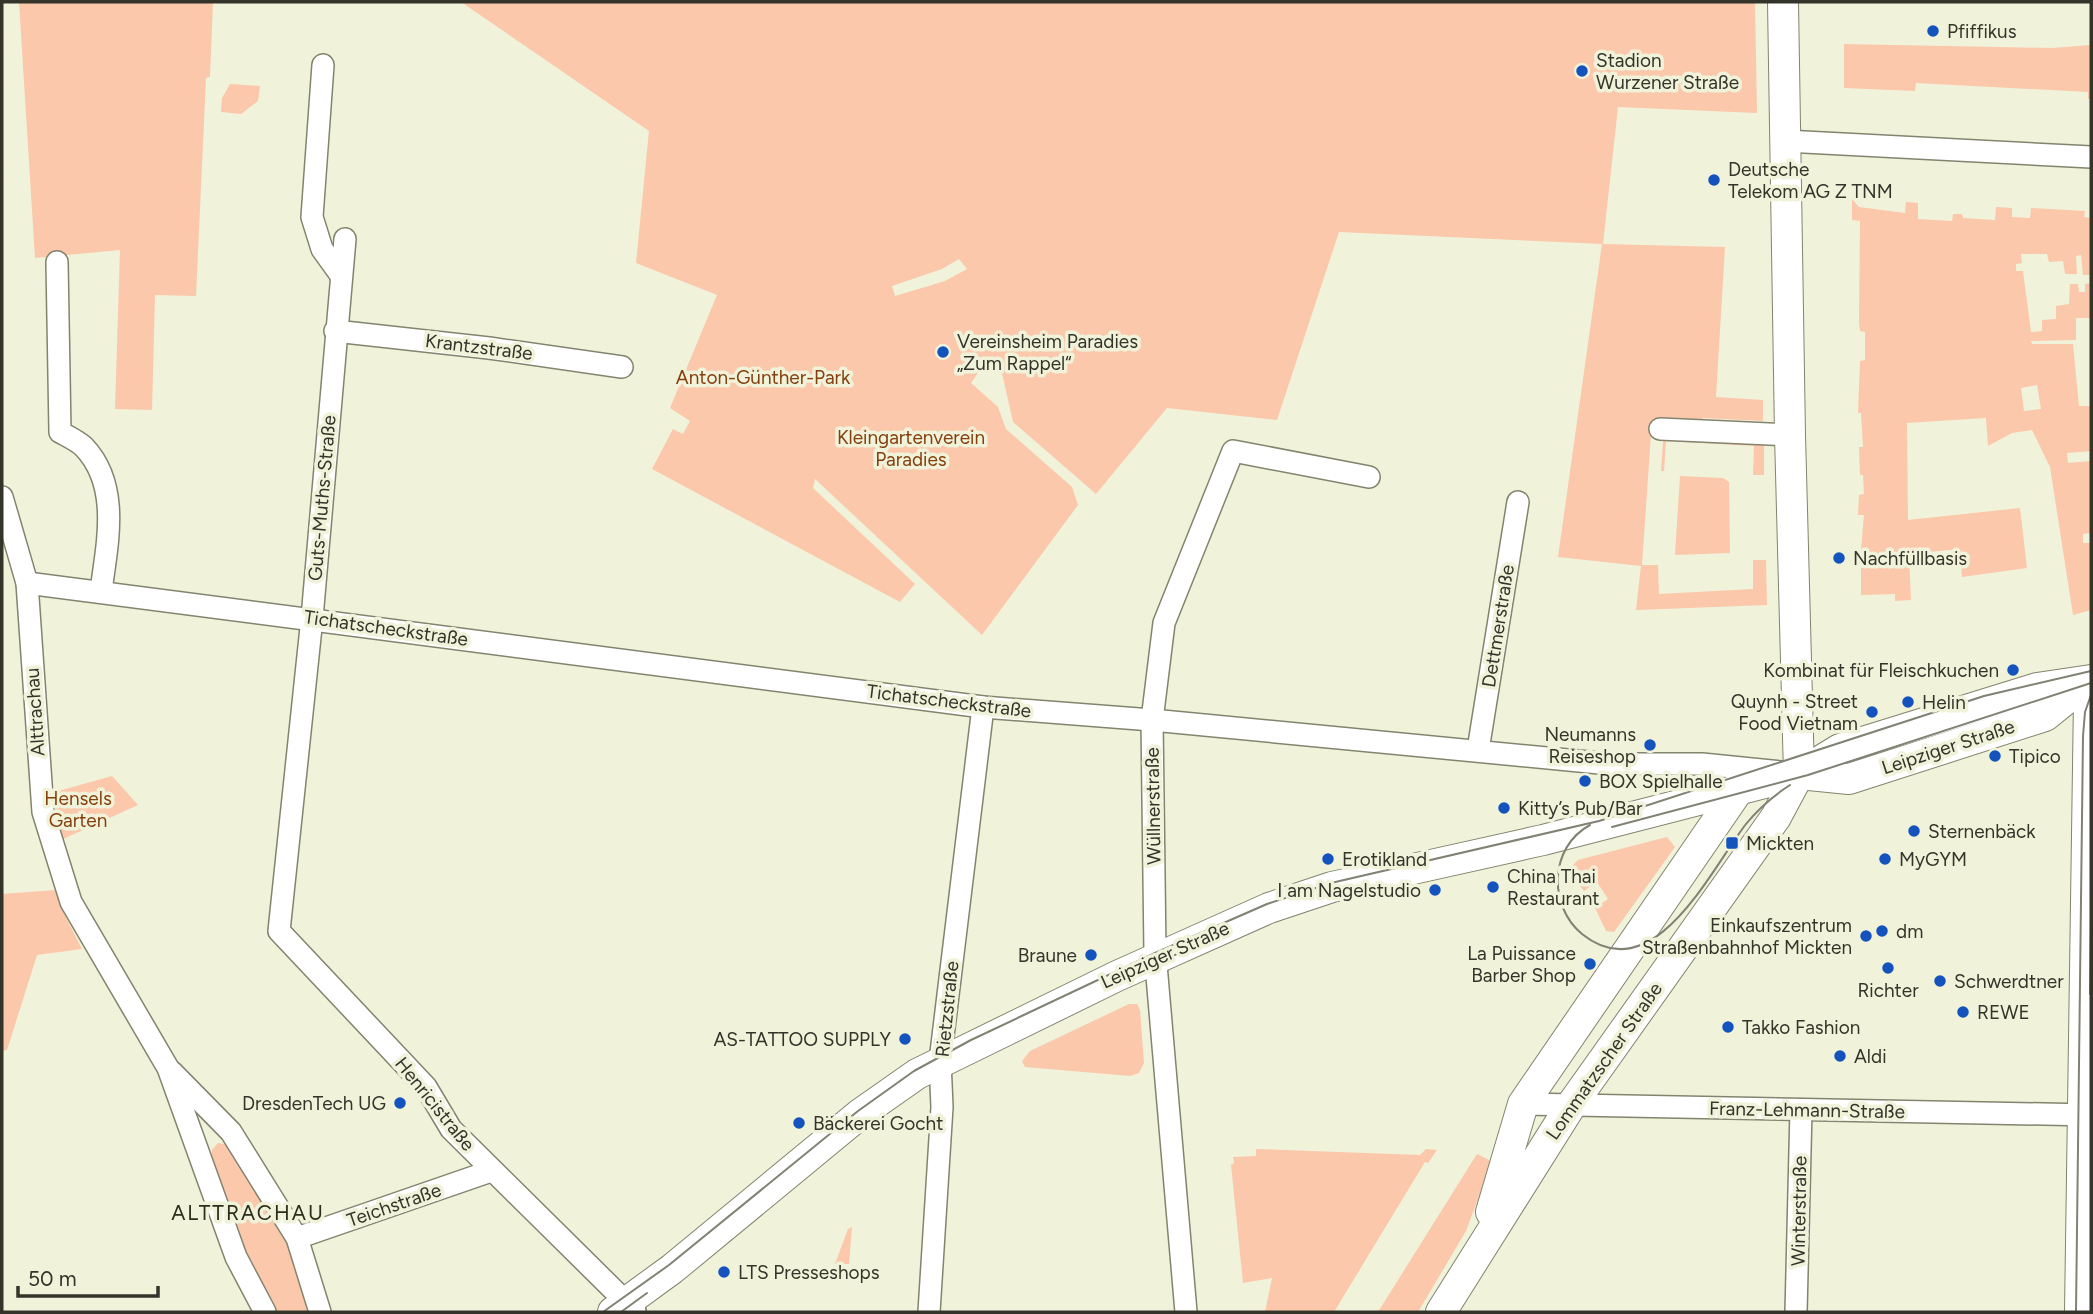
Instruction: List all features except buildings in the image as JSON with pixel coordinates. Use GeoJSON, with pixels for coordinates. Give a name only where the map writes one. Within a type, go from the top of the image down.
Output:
{"type":"FeatureCollection","features":[{"type":"Feature","properties":{"kind":"main road"},"geometry":{"type":"LineString","coordinates":[[1783,2],[1797,142],[1790,435],[1799,774]]}},
{"type":"Feature","properties":{"kind":"main road"},"geometry":{"type":"LineString","coordinates":[[2080,1312],[2087,1115],[2088,682]]}},
{"type":"Feature","properties":{"kind":"main road","name":"Leipziger Straße"},"geometry":{"type":"LineString","coordinates":[[625,1309],[860,1114],[940,1061],[1155,958],[1269,908],[1332,887],[1543,840],[1799,774],[1840,749],[1876,737],[2037,688],[2088,682]]}},
{"type":"Feature","properties":{"kind":"main road","name":"Lommatzscher Straße"},"geometry":{"type":"LineString","coordinates":[[1441,1312],[1570,1107],[1776,817],[1799,774]]}},
{"type":"Feature","properties":{"kind":"main road","name":"Lommatzscher Straße"},"geometry":{"type":"LineString","coordinates":[[1481,1246],[1523,1104],[1739,789]]}},
{"type":"Feature","properties":{"kind":"street"},"geometry":{"type":"LineString","coordinates":[[323,65],[312,217],[322,249],[340,274]]}},
{"type":"Feature","properties":{"kind":"street"},"geometry":{"type":"LineString","coordinates":[[1797,142],[2091,157]]}},
{"type":"Feature","properties":{"kind":"street","name":"Guts-Muths-Straße"},"geometry":{"type":"LineString","coordinates":[[279,931],[312,618],[345,239]]}},
{"type":"Feature","properties":{"kind":"street"},"geometry":{"type":"LineString","coordinates":[[57,262],[60,432],[83,447],[97,470],[111,512],[101,591]]}},
{"type":"Feature","properties":{"kind":"street","name":"Krantzstraße"},"geometry":{"type":"LineString","coordinates":[[335,331],[622,367]]}},
{"type":"Feature","properties":{"kind":"street"},"geometry":{"type":"LineString","coordinates":[[1660,429],[1790,435]]}},
{"type":"Feature","properties":{"kind":"street","name":"Wüllnerstraße"},"geometry":{"type":"LineString","coordinates":[[1186,1312],[1155,958],[1152,720],[1164,623],[1233,451],[1369,477]]}},
{"type":"Feature","properties":{"kind":"street","name":"Alttrachau"},"geometry":{"type":"LineString","coordinates":[[2,497],[27,583],[43,811],[71,902],[168,1068],[236,1257],[265,1312]]}},
{"type":"Feature","properties":{"kind":"street","name":"Dettmerstraße"},"geometry":{"type":"LineString","coordinates":[[1478,750],[1518,502]]}},
{"type":"Feature","properties":{"kind":"street","name":"Tichatscheckstraße"},"geometry":{"type":"LineString","coordinates":[[27,583],[983,707],[1152,720],[1610,764],[1702,764],[1799,774]]}},
{"type":"Feature","properties":{"kind":"street","name":"Rietzstraße"},"geometry":{"type":"LineString","coordinates":[[929,1312],[942,1107],[940,1061],[983,707]]}},
{"type":"Feature","properties":{"kind":"street","name":"Henricistraße"},"geometry":{"type":"LineString","coordinates":[[279,931],[426,1087],[451,1129],[625,1309]]}},
{"type":"Feature","properties":{"kind":"street","name":"Alttrachau"},"geometry":{"type":"LineString","coordinates":[[168,1068],[231,1132],[297,1238],[320,1312]]}},
{"type":"Feature","properties":{"kind":"street","name":"Franz-Lehmann-Straße"},"geometry":{"type":"LineString","coordinates":[[1523,1104],[2087,1115]]}},
{"type":"Feature","properties":{"kind":"street","name":"Winterstraße"},"geometry":{"type":"LineString","coordinates":[[1796,1312],[1801,1110]]}},
{"type":"Feature","properties":{"kind":"street","name":"Teichstraße"},"geometry":{"type":"LineString","coordinates":[[297,1238],[491,1171]]}},
{"type":"Feature","properties":{"kind":"green space"},"geometry":{"type":"Polygon","coordinates":[[[19,2],[213,2],[210,77],[206,78],[196,296],[155,295],[152,410],[115,409],[120,250],[35,258],[19,2]]]}},
{"type":"Feature","properties":{"kind":"green space"},"geometry":{"type":"Polygon","coordinates":[[[461,2],[1755,2],[1757,113],[1618,107],[1603,244],[1725,247],[1716,397],[1763,400],[1763,421],[1703,418],[1702,422],[1652,420],[1642,565],[1658,565],[1659,594],[1753,589],[1753,560],[1766,560],[1767,605],[1636,610],[1641,566],[1558,557],[1602,244],[1339,232],[1277,420],[1167,408],[1096,494],[1013,422],[999,360],[984,364],[971,383],[998,407],[1006,429],[1072,487],[1078,505],[982,635],[815,479],[813,488],[915,584],[900,602],[652,469],[673,429],[683,434],[690,421],[670,408],[717,295],[636,263],[649,131],[461,2]],[[959,259],[942,269],[892,286],[895,296],[945,281],[967,269],[959,259]]]}},
{"type":"Feature","properties":{"kind":"green space"},"geometry":{"type":"Polygon","coordinates":[[[1844,44],[2052,48],[2091,45],[2091,99],[2088,99],[2088,92],[1916,83],[1915,91],[1844,88],[1844,44]]]}},
{"type":"Feature","properties":{"kind":"green space"},"geometry":{"type":"Polygon","coordinates":[[[230,84],[260,86],[258,101],[241,114],[221,112],[222,98],[230,84]]]}},
{"type":"Feature","properties":{"kind":"green space"},"geometry":{"type":"Polygon","coordinates":[[[1852,199],[1859,207],[1905,213],[1906,202],[1918,203],[1918,219],[1952,221],[1953,214],[1962,214],[1963,218],[1995,220],[1996,207],[2012,208],[2012,217],[2030,218],[2031,208],[2085,211],[2084,217],[2091,218],[2091,275],[2083,275],[2081,255],[2076,256],[2077,274],[2065,274],[2063,261],[2049,262],[2047,254],[2021,254],[2022,263],[2016,264],[2016,271],[2023,271],[2031,332],[2042,331],[2042,320],[2056,319],[2056,306],[2069,304],[2070,284],[2078,284],[2079,292],[2085,292],[2085,284],[2091,283],[2091,318],[2076,318],[2076,340],[2031,341],[2032,344],[2073,344],[2079,406],[2091,406],[2091,451],[2067,453],[2068,463],[2091,461],[2091,533],[2083,534],[2083,543],[2091,543],[2091,610],[2073,615],[2050,467],[2032,430],[2012,433],[1988,446],[1986,418],[1907,423],[1908,520],[2020,508],[2027,568],[1962,577],[1960,549],[1909,554],[1911,600],[1895,601],[1895,594],[1861,595],[1861,568],[1866,567],[1865,550],[1861,550],[1864,515],[1858,515],[1859,495],[1864,494],[1863,475],[1860,475],[1859,447],[1863,447],[1861,413],[1858,413],[1860,361],[1865,360],[1865,332],[1860,331],[1859,323],[1860,221],[1852,220],[1852,199]],[[2037,385],[2021,388],[2024,411],[2041,409],[2037,385]]]}},
{"type":"Feature","properties":{"kind":"green space"},"geometry":{"type":"Polygon","coordinates":[[[1669,435],[1764,440],[1764,475],[1753,475],[1754,446],[1666,441],[1664,471],[1661,471],[1663,442],[1669,435]]]}},
{"type":"Feature","properties":{"kind":"green space"},"geometry":{"type":"Polygon","coordinates":[[[1680,476],[1723,478],[1729,482],[1730,553],[1675,555],[1680,476]]]}},
{"type":"Feature","properties":{"kind":"green space","name":"Hensels Garten"},"geometry":{"type":"Polygon","coordinates":[[[112,776],[138,805],[61,840],[52,801],[55,792],[112,776]]]}},
{"type":"Feature","properties":{"kind":"green space"},"geometry":{"type":"Polygon","coordinates":[[[1667,837],[1675,847],[1614,932],[1606,931],[1595,908],[1608,899],[1597,882],[1584,891],[1572,877],[1573,865],[1578,860],[1667,837]]]}},
{"type":"Feature","properties":{"kind":"green space"},"geometry":{"type":"Polygon","coordinates":[[[56,890],[60,906],[82,949],[37,955],[7,1050],[2,1051],[2,894],[56,890]]]}},
{"type":"Feature","properties":{"kind":"green space"},"geometry":{"type":"Polygon","coordinates":[[[1129,1004],[1137,1004],[1140,1010],[1144,1063],[1139,1073],[1130,1076],[1025,1067],[1022,1061],[1030,1051],[1129,1004]]]}},
{"type":"Feature","properties":{"kind":"green space"},"geometry":{"type":"Polygon","coordinates":[[[218,1143],[225,1144],[234,1152],[287,1241],[311,1312],[275,1312],[266,1303],[211,1165],[212,1150],[218,1143]]]}},
{"type":"Feature","properties":{"kind":"green space"},"geometry":{"type":"Polygon","coordinates":[[[1256,1149],[1420,1155],[1426,1149],[1437,1150],[1428,1163],[1425,1162],[1334,1312],[1265,1312],[1272,1278],[1243,1283],[1231,1165],[1234,1163],[1233,1157],[1256,1156],[1256,1149]]]}},
{"type":"Feature","properties":{"kind":"green space"},"geometry":{"type":"Polygon","coordinates":[[[1477,1154],[1489,1160],[1489,1169],[1466,1231],[1418,1312],[1378,1312],[1477,1154]]]}},
{"type":"Feature","properties":{"kind":"green space"},"geometry":{"type":"Polygon","coordinates":[[[852,1227],[849,1264],[835,1264],[848,1229],[852,1227]]]}},
{"type":"Feature","properties":{"kind":"tram line"},"geometry":{"type":"LineString","coordinates":[[603,1312],[669,1265],[858,1111],[914,1071],[971,1040],[1155,953],[1267,904],[1331,883],[1599,821],[1984,696],[2091,671]]}},
{"type":"Feature","properties":{"kind":"tram line"},"geometry":{"type":"LineString","coordinates":[[1612,827],[1808,775],[2091,683]]}},
{"type":"Feature","properties":{"kind":"tram line"},"geometry":{"type":"LineString","coordinates":[[2076,1312],[2083,736],[2085,712],[2091,695]]}},
{"type":"Feature","properties":{"kind":"tram line"},"geometry":{"type":"LineString","coordinates":[[1590,825],[1576,835],[1560,862],[1559,893],[1563,908],[1582,934],[1608,948],[1633,948],[1656,937],[1678,918],[1698,894],[1746,824],[1790,785]]}},
{"type":"Feature","properties":{"kind":"tram line"},"geometry":{"type":"LineString","coordinates":[[2090,994],[2091,917]]}},
{"type":"Feature","properties":{"kind":"tram line"},"geometry":{"type":"LineString","coordinates":[[1132,975],[1177,954]]}},
{"type":"Feature","properties":{"kind":"tram line"},"geometry":{"type":"LineString","coordinates":[[621,1312],[647,1293]]}},
{"type":"Feature","properties":{"kind":"place","name":"Pfiffikus"},"geometry":{"type":"Point","coordinates":[1933,31]}},
{"type":"Feature","properties":{"kind":"place","name":"Stadion Wurzener Straße"},"geometry":{"type":"Point","coordinates":[1582,71]}},
{"type":"Feature","properties":{"kind":"place","name":"Deutsche Telekom AG Z TNM"},"geometry":{"type":"Point","coordinates":[1714,180]}},
{"type":"Feature","properties":{"kind":"place","name":"Vereinsheim Paradies „Zum Rappel“"},"geometry":{"type":"Point","coordinates":[943,352]}},
{"type":"Feature","properties":{"kind":"place","name":"Nachfüllbasis"},"geometry":{"type":"Point","coordinates":[1839,558]}},
{"type":"Feature","properties":{"kind":"place","name":"Kombinat für Fleischkuchen"},"geometry":{"type":"Point","coordinates":[2013,670]}},
{"type":"Feature","properties":{"kind":"place","name":"Helin"},"geometry":{"type":"Point","coordinates":[1908,702]}},
{"type":"Feature","properties":{"kind":"place","name":"Quynh - Street Food Vietnam"},"geometry":{"type":"Point","coordinates":[1872,712]}},
{"type":"Feature","properties":{"kind":"place","name":"Neumanns Reiseshop"},"geometry":{"type":"Point","coordinates":[1650,745]}},
{"type":"Feature","properties":{"kind":"place","name":"Tipico"},"geometry":{"type":"Point","coordinates":[1995,756]}},
{"type":"Feature","properties":{"kind":"place","name":"BOX Spielhalle"},"geometry":{"type":"Point","coordinates":[1585,781]}},
{"type":"Feature","properties":{"kind":"place","name":"Kitty’s Pub/Bar"},"geometry":{"type":"Point","coordinates":[1504,808]}},
{"type":"Feature","properties":{"kind":"place","name":"Sternenbäck"},"geometry":{"type":"Point","coordinates":[1914,831]}},
{"type":"Feature","properties":{"kind":"place","name":"Mickten"},"geometry":{"type":"Point","coordinates":[1732,843]}},
{"type":"Feature","properties":{"kind":"place","name":"Erotikland"},"geometry":{"type":"Point","coordinates":[1328,859]}},
{"type":"Feature","properties":{"kind":"place","name":"MyGYM"},"geometry":{"type":"Point","coordinates":[1885,859]}},
{"type":"Feature","properties":{"kind":"place","name":"China Thai Restaurant"},"geometry":{"type":"Point","coordinates":[1493,887]}},
{"type":"Feature","properties":{"kind":"place","name":"I am Nagelstudio"},"geometry":{"type":"Point","coordinates":[1435,890]}},
{"type":"Feature","properties":{"kind":"place","name":"dm"},"geometry":{"type":"Point","coordinates":[1882,931]}},
{"type":"Feature","properties":{"kind":"place","name":"Einkaufszentrum Straßenbahnhof Mickten"},"geometry":{"type":"Point","coordinates":[1866,936]}},
{"type":"Feature","properties":{"kind":"place","name":"Braune"},"geometry":{"type":"Point","coordinates":[1091,955]}},
{"type":"Feature","properties":{"kind":"place","name":"La Puissance Barber Shop"},"geometry":{"type":"Point","coordinates":[1590,964]}},
{"type":"Feature","properties":{"kind":"place","name":"Richter"},"geometry":{"type":"Point","coordinates":[1888,968]}},
{"type":"Feature","properties":{"kind":"place","name":"Schwerdtner"},"geometry":{"type":"Point","coordinates":[1940,981]}},
{"type":"Feature","properties":{"kind":"place","name":"REWE"},"geometry":{"type":"Point","coordinates":[1963,1012]}},
{"type":"Feature","properties":{"kind":"place","name":"Takko Fashion"},"geometry":{"type":"Point","coordinates":[1728,1027]}},
{"type":"Feature","properties":{"kind":"place","name":"AS-TATTOO SUPPLY"},"geometry":{"type":"Point","coordinates":[905,1039]}},
{"type":"Feature","properties":{"kind":"place","name":"Aldi"},"geometry":{"type":"Point","coordinates":[1840,1056]}},
{"type":"Feature","properties":{"kind":"place","name":"DresdenTech UG"},"geometry":{"type":"Point","coordinates":[400,1103]}},
{"type":"Feature","properties":{"kind":"place","name":"Bäckerei Gocht"},"geometry":{"type":"Point","coordinates":[799,1123]}},
{"type":"Feature","properties":{"kind":"place","name":"LTS Presseshops"},"geometry":{"type":"Point","coordinates":[724,1272]}},
{"type":"Feature","properties":{"kind":"district","name":"ALTTRACHAU"},"geometry":{"type":"Point","coordinates":[248,1212]}},
{"type":"Feature","properties":{"kind":"park label","name":"Anton-Günther-Park"},"geometry":{"type":"Point","coordinates":[763,377]}},
{"type":"Feature","properties":{"kind":"park label","name":"Kleingartenverein Paradies"},"geometry":{"type":"Point","coordinates":[911,448]}}]}
